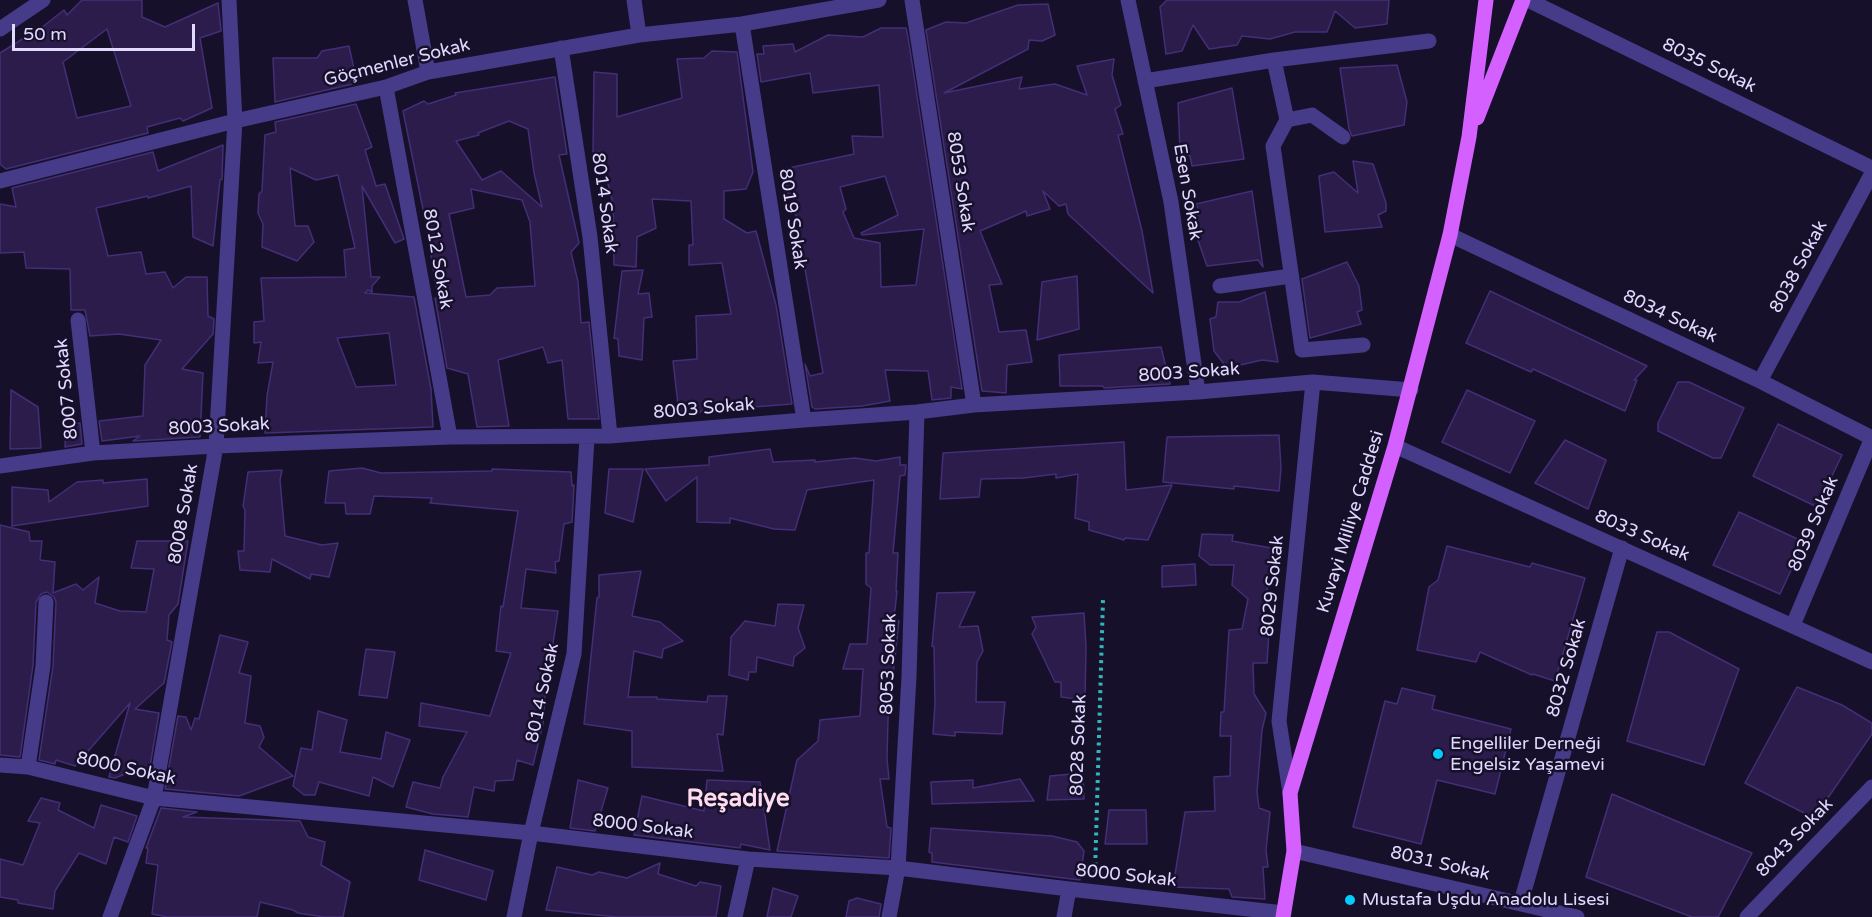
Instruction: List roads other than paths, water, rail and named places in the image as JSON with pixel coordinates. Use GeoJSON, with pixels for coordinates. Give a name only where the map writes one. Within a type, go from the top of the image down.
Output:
{"type":"FeatureCollection","features":[{"type":"Feature","properties":{"kind":"main road","name":"Kuvayi Milliye Caddesi"},"geometry":{"type":"LineString","coordinates":[[1283,915],[1294,851],[1290,793],[1395,446],[1450,235],[1469,137],[1486,0]]}},
{"type":"Feature","properties":{"kind":"main road","name":"Kuvayi Milliye Caddesi"},"geometry":{"type":"LineString","coordinates":[[1469,137],[1523,0]]}},
{"type":"Feature","properties":{"kind":"street"},"geometry":{"type":"LineString","coordinates":[[0,29],[43,0]]}},
{"type":"Feature","properties":{"kind":"street","name":"8008 Sokak"},"geometry":{"type":"LineString","coordinates":[[110,917],[154,798],[216,446],[235,122],[229,0]]}},
{"type":"Feature","properties":{"kind":"street"},"geometry":{"type":"LineString","coordinates":[[415,0],[428,72]]}},
{"type":"Feature","properties":{"kind":"street"},"geometry":{"type":"LineString","coordinates":[[634,0],[639,35]]}},
{"type":"Feature","properties":{"kind":"street","name":"Göçmenler Sokak"},"geometry":{"type":"LineString","coordinates":[[0,181],[386,87],[428,72],[639,35],[742,24],[879,0]]}},
{"type":"Feature","properties":{"kind":"street","name":"8053 Sokak"},"geometry":{"type":"LineString","coordinates":[[912,0],[974,405]]}},
{"type":"Feature","properties":{"kind":"street","name":"Esen Sokak"},"geometry":{"type":"LineString","coordinates":[[1128,0],[1171,202],[1198,392]]}},
{"type":"Feature","properties":{"kind":"street","name":"8035 Sokak"},"geometry":{"type":"LineString","coordinates":[[1528,0],[1872,168]]}},
{"type":"Feature","properties":{"kind":"street","name":"8019 Sokak"},"geometry":{"type":"LineString","coordinates":[[742,24],[804,420]]}},
{"type":"Feature","properties":{"kind":"street"},"geometry":{"type":"LineString","coordinates":[[1145,81],[1274,60],[1429,41]]}},
{"type":"Feature","properties":{"kind":"street","name":"8014 Sokak"},"geometry":{"type":"LineString","coordinates":[[561,48],[590,237],[610,436]]}},
{"type":"Feature","properties":{"kind":"street"},"geometry":{"type":"LineString","coordinates":[[1274,60],[1287,120],[1273,146],[1302,350],[1364,345]]}},
{"type":"Feature","properties":{"kind":"street","name":"8012 Sokak"},"geometry":{"type":"LineString","coordinates":[[386,87],[450,438]]}},
{"type":"Feature","properties":{"kind":"street"},"geometry":{"type":"LineString","coordinates":[[1287,120],[1312,115],[1343,137]]}},
{"type":"Feature","properties":{"kind":"street","name":"8038 Sokak"},"geometry":{"type":"LineString","coordinates":[[1760,381],[1872,173]]}},
{"type":"Feature","properties":{"kind":"street","name":"8034 Sokak"},"geometry":{"type":"LineString","coordinates":[[1450,235],[1760,381],[1872,438]]}},
{"type":"Feature","properties":{"kind":"street"},"geometry":{"type":"LineString","coordinates":[[1220,286],[1291,276]]}},
{"type":"Feature","properties":{"kind":"street","name":"8007 Sokak"},"geometry":{"type":"LineString","coordinates":[[78,320],[93,453]]}},
{"type":"Feature","properties":{"kind":"street","name":"8003 Sokak"},"geometry":{"type":"LineString","coordinates":[[0,466],[93,453],[216,446],[450,438],[588,438],[917,412],[974,405],[1198,392],[1313,382],[1411,390]]}},
{"type":"Feature","properties":{"kind":"street","name":"8029 Sokak"},"geometry":{"type":"LineString","coordinates":[[1290,793],[1279,721],[1313,382]]}},
{"type":"Feature","properties":{"kind":"street","name":"8053 Sokak"},"geometry":{"type":"LineString","coordinates":[[889,917],[898,868],[909,677],[917,412]]}},
{"type":"Feature","properties":{"kind":"street","name":"8014 Sokak"},"geometry":{"type":"LineString","coordinates":[[514,917],[531,833],[574,654],[588,438]]}},
{"type":"Feature","properties":{"kind":"street","name":"8039 Sokak"},"geometry":{"type":"LineString","coordinates":[[1793,625],[1872,438]]}},
{"type":"Feature","properties":{"kind":"street","name":"8033 Sokak"},"geometry":{"type":"LineString","coordinates":[[1395,446],[1872,662]]}},
{"type":"Feature","properties":{"kind":"street","name":"8032 Sokak"},"geometry":{"type":"LineString","coordinates":[[1521,903],[1622,548]]}},
{"type":"Feature","properties":{"kind":"street"},"geometry":{"type":"LineString","coordinates":[[28,767],[43,666],[46,602]]}},
{"type":"Feature","properties":{"kind":"street","name":"8000 Sokak"},"geometry":{"type":"LineString","coordinates":[[0,765],[28,767],[154,798],[531,833],[748,859],[898,868],[1283,915]]}},
{"type":"Feature","properties":{"kind":"street","name":"8043 Sokak"},"geometry":{"type":"LineString","coordinates":[[1747,917],[1872,787]]}},
{"type":"Feature","properties":{"kind":"street","name":"8031 Sokak"},"geometry":{"type":"LineString","coordinates":[[1294,851],[1577,917]]}},
{"type":"Feature","properties":{"kind":"street"},"geometry":{"type":"LineString","coordinates":[[735,917],[748,859]]}},
{"type":"Feature","properties":{"kind":"street"},"geometry":{"type":"LineString","coordinates":[[1064,917],[1069,889]]}},
{"type":"Feature","properties":{"kind":"place","name":"Engelliler Derneği Engelsiz Yaşamevi"},"geometry":{"type":"Point","coordinates":[1438,754]}},
{"type":"Feature","properties":{"kind":"place","name":"Mustafa Uşdu Anadolu Lisesi"},"geometry":{"type":"Point","coordinates":[1350,900]}},
{"type":"Feature","properties":{"kind":"district","name":"Reşadiye"},"geometry":{"type":"Point","coordinates":[738,800]}}]}
